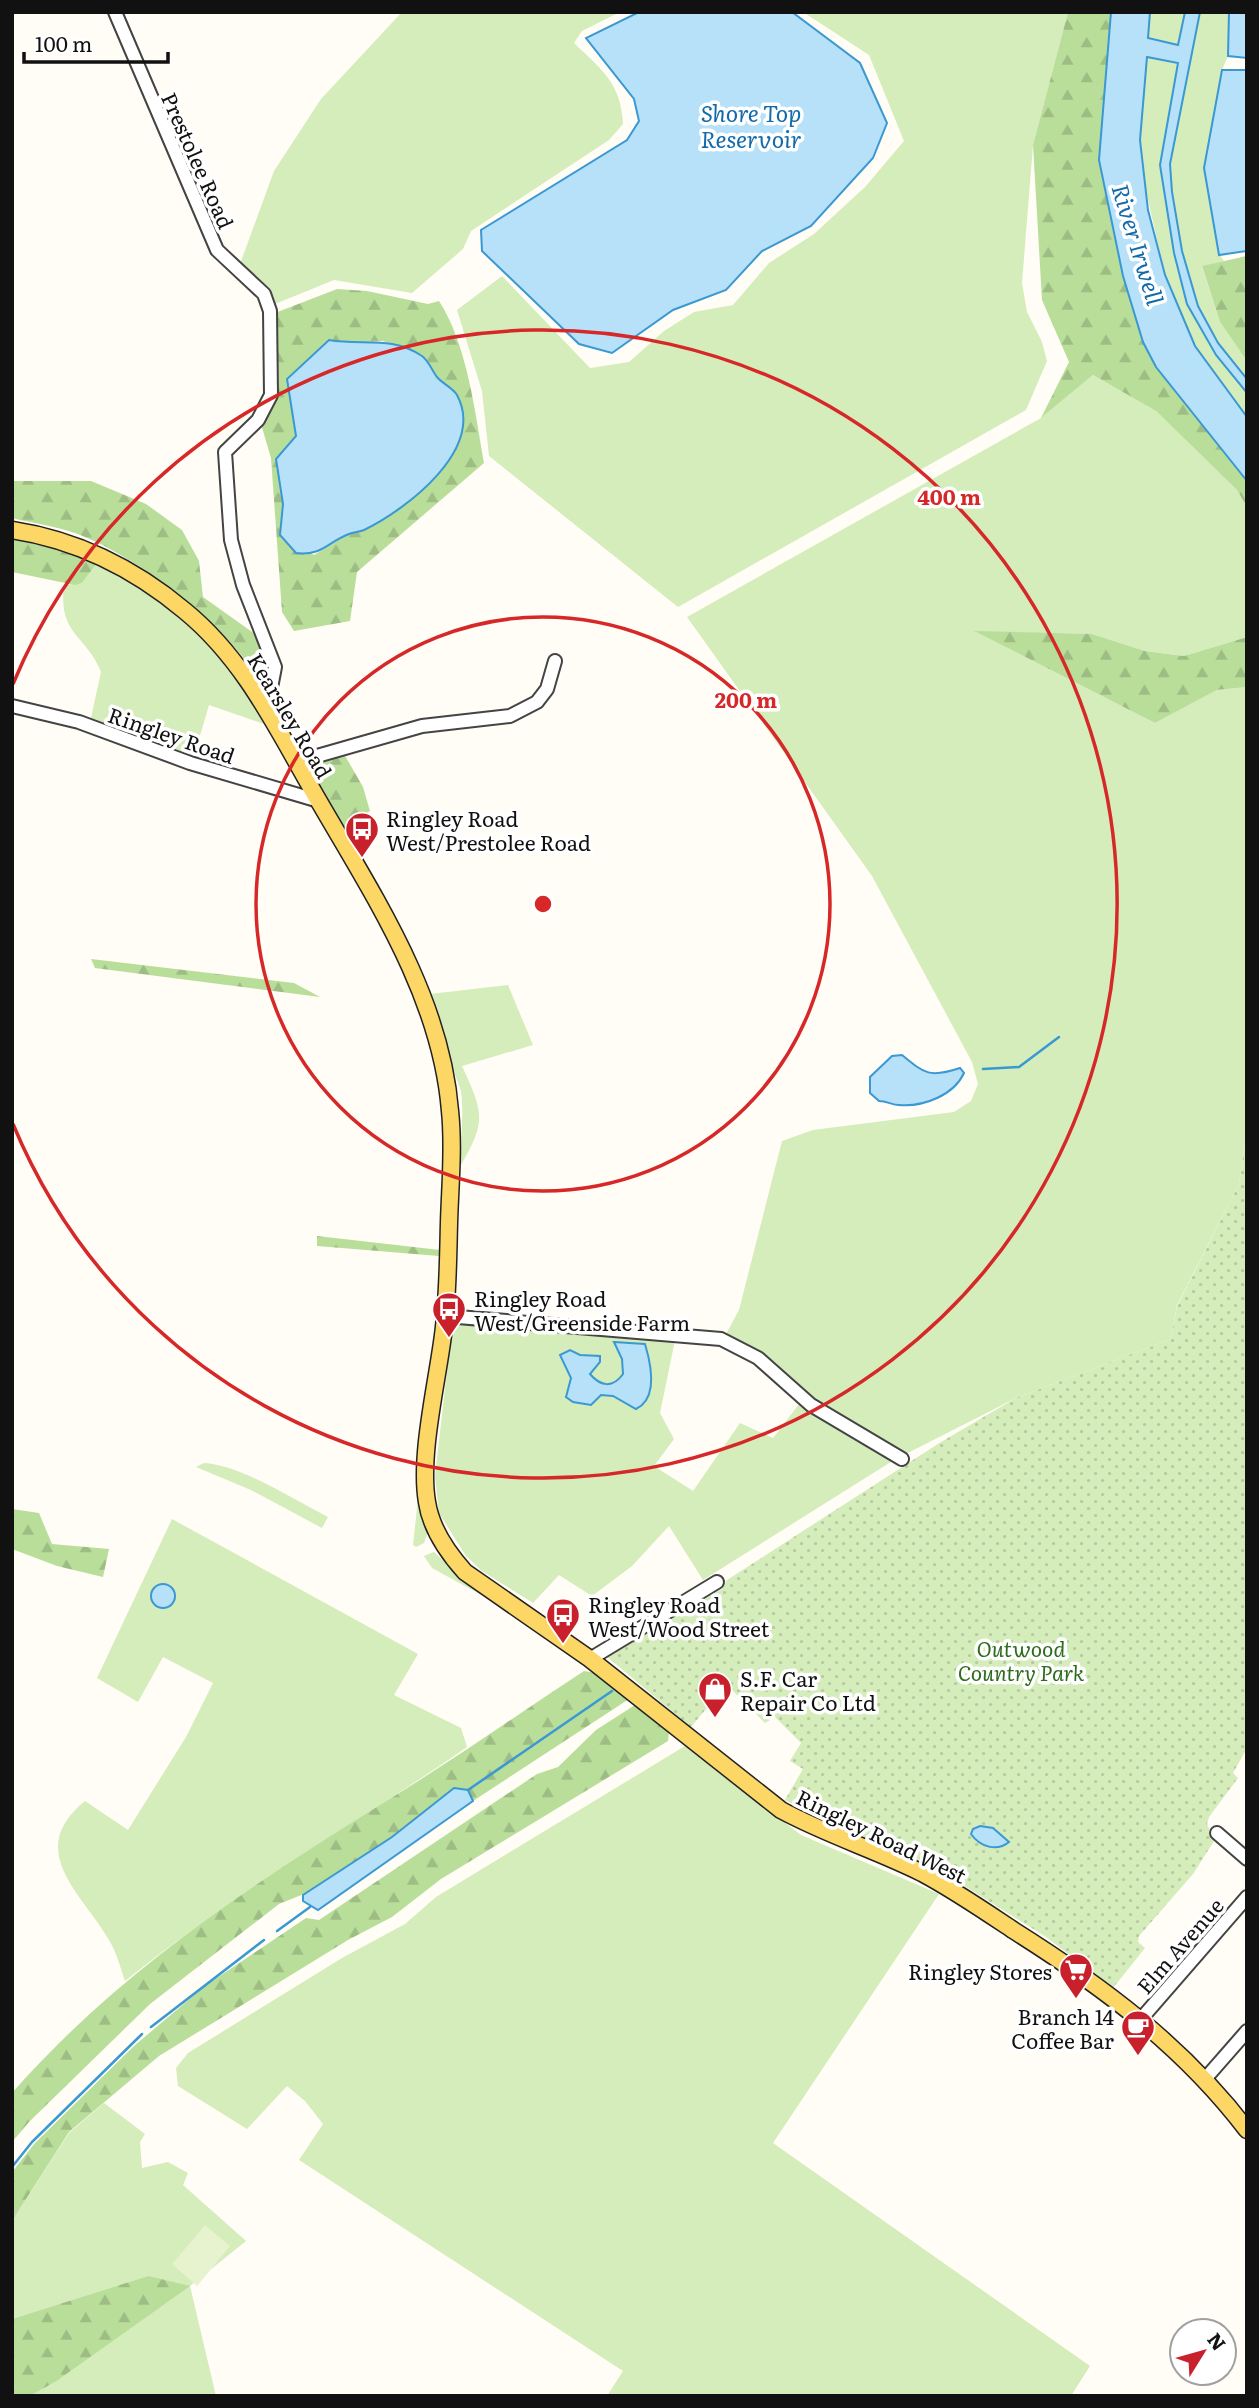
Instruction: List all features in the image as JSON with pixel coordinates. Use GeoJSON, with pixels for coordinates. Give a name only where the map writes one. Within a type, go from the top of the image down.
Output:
{"type":"FeatureCollection","features":[{"type":"Feature","properties":{"kind":"main road","name":"Kearsley Road"},"geometry":{"type":"LineString","coordinates":[[12,530],[37,534],[91,552],[129,571],[186,611],[220,645],[260,697],[319,801]]}},
{"type":"Feature","properties":{"kind":"main road","name":"Ringley Road West"},"geometry":{"type":"LineString","coordinates":[[319,801],[384,913],[406,960],[439,1049],[447,1080],[452,1142],[446,1316],[425,1474],[427,1503],[440,1540],[465,1573],[590,1658],[782,1810],[815,1829],[888,1857],[942,1884],[1068,1965],[1141,2019],[1205,2079],[1247,2130]]}},
{"type":"Feature","properties":{"kind":"street","name":"Prestolee Road"},"geometry":{"type":"LineString","coordinates":[[114,12],[217,250],[264,293],[270,310],[271,395],[258,420],[225,452],[231,540],[243,585],[275,667],[271,688],[260,697]]}},
{"type":"Feature","properties":{"kind":"street"},"geometry":{"type":"LineString","coordinates":[[296,762],[422,726],[510,716],[537,702],[547,689],[555,661]]}},
{"type":"Feature","properties":{"kind":"street","name":"Ringley Road"},"geometry":{"type":"LineString","coordinates":[[12,706],[79,722],[190,763],[319,801]]}},
{"type":"Feature","properties":{"kind":"street"},"geometry":{"type":"LineString","coordinates":[[446,1316],[721,1339],[758,1358],[811,1405],[902,1459]]}},
{"type":"Feature","properties":{"kind":"street"},"geometry":{"type":"LineString","coordinates":[[590,1658],[716,1582]]}},
{"type":"Feature","properties":{"kind":"street"},"geometry":{"type":"LineString","coordinates":[[1217,1833],[1247,1859]]}},
{"type":"Feature","properties":{"kind":"street","name":"Elm Avenue"},"geometry":{"type":"LineString","coordinates":[[1141,2019],[1247,1897]]}},
{"type":"Feature","properties":{"kind":"street"},"geometry":{"type":"LineString","coordinates":[[1205,2079],[1247,2031]]}},
{"type":"Feature","properties":{"kind":"green space"},"geometry":{"type":"Polygon","coordinates":[[[402,12],[620,12],[582,31],[574,43],[614,87],[623,124],[609,140],[471,231],[463,249],[412,293],[334,280],[275,304],[266,287],[240,264],[274,171],[321,99],[402,12]]]}},
{"type":"Feature","properties":{"kind":"green space"},"geometry":{"type":"Polygon","coordinates":[[[803,12],[1068,12],[1033,145],[1022,283],[1027,312],[1042,342],[1047,361],[1026,410],[678,607],[489,456],[482,391],[457,310],[502,276],[590,368],[629,362],[664,331],[694,312],[733,305],[769,263],[814,234],[865,187],[904,141],[869,55],[803,12]]]}},
{"type":"Feature","properties":{"kind":"green space"},"geometry":{"type":"Polygon","coordinates":[[[1068,12],[1111,12],[1099,160],[1123,276],[1143,342],[1156,367],[1247,481],[1247,507],[1237,490],[1156,411],[1093,375],[1041,418],[1069,362],[1042,300],[1033,145],[1068,12]]]}},
{"type":"Feature","properties":{"kind":"green space"},"geometry":{"type":"Polygon","coordinates":[[[1150,12],[1185,12],[1178,45],[1148,38],[1150,12]]]}},
{"type":"Feature","properties":{"kind":"green space"},"geometry":{"type":"Polygon","coordinates":[[[1200,12],[1229,12],[1228,56],[1222,70],[1204,168],[1219,254],[1224,261],[1202,267],[1220,322],[1247,361],[1247,379],[1218,343],[1198,306],[1182,251],[1172,192],[1170,164],[1200,12]]]}},
{"type":"Feature","properties":{"kind":"green space"},"geometry":{"type":"Polygon","coordinates":[[[1146,56],[1178,62],[1160,165],[1174,253],[1187,304],[1216,355],[1247,393],[1247,417],[1195,346],[1165,275],[1142,173],[1140,140],[1146,56]]]}},
{"type":"Feature","properties":{"kind":"green space"},"geometry":{"type":"Polygon","coordinates":[[[1247,256],[1247,361],[1220,322],[1202,266],[1247,256]]]}},
{"type":"Feature","properties":{"kind":"green space"},"geometry":{"type":"Polygon","coordinates":[[[337,289],[367,291],[428,304],[439,301],[457,337],[463,358],[484,463],[357,572],[350,621],[294,631],[282,612],[271,458],[261,424],[277,397],[275,313],[337,289]],[[329,340],[287,379],[296,436],[276,459],[283,504],[280,535],[314,555],[350,533],[362,531],[403,504],[444,467],[456,394],[438,377],[423,357],[383,341],[347,343],[329,340]]]}},
{"type":"Feature","properties":{"kind":"green space"},"geometry":{"type":"Polygon","coordinates":[[[1093,375],[1156,411],[1237,490],[1247,507],[1247,637],[1184,656],[1145,651],[1092,634],[976,632],[1155,723],[1217,690],[1247,687],[1247,1130],[1239,1184],[1177,1305],[1171,1339],[1016,1398],[894,1460],[703,1580],[669,1526],[632,1566],[592,1596],[559,1575],[533,1603],[482,1571],[466,1556],[439,1513],[435,1476],[453,1319],[675,1340],[660,1413],[674,1439],[654,1466],[693,1491],[740,1423],[773,1438],[806,1395],[758,1351],[726,1334],[739,1310],[782,1141],[813,1130],[954,1112],[971,1101],[978,1084],[972,1062],[872,876],[687,617],[1041,418],[1093,375]]]}},
{"type":"Feature","properties":{"kind":"green space"},"geometry":{"type":"Polygon","coordinates":[[[12,481],[91,481],[146,504],[182,530],[199,561],[203,597],[259,637],[268,659],[246,661],[194,608],[128,559],[85,537],[12,518],[12,481]]]}},
{"type":"Feature","properties":{"kind":"green space"},"geometry":{"type":"Polygon","coordinates":[[[12,539],[75,553],[98,562],[82,583],[75,585],[12,572],[12,539]]]}},
{"type":"Feature","properties":{"kind":"green space"},"geometry":{"type":"Polygon","coordinates":[[[98,562],[149,594],[194,630],[232,673],[264,724],[209,705],[194,756],[91,718],[101,672],[95,659],[69,625],[63,602],[64,585],[82,583],[98,562]]]}},
{"type":"Feature","properties":{"kind":"green space"},"geometry":{"type":"Polygon","coordinates":[[[974,631],[1092,634],[1145,651],[1184,656],[1247,637],[1247,687],[1217,690],[1155,723],[974,631]]]}},
{"type":"Feature","properties":{"kind":"green space"},"geometry":{"type":"Polygon","coordinates":[[[344,754],[363,787],[370,811],[343,827],[305,765],[344,754]]]}},
{"type":"Feature","properties":{"kind":"green space"},"geometry":{"type":"Polygon","coordinates":[[[91,959],[294,983],[320,997],[95,968],[91,959]]]}},
{"type":"Feature","properties":{"kind":"green space"},"geometry":{"type":"Polygon","coordinates":[[[508,985],[533,1045],[462,1066],[478,1106],[479,1116],[475,1137],[461,1165],[460,1088],[430,994],[508,985]]]}},
{"type":"Feature","properties":{"kind":"green space","name":"Outwood Country Park"},"geometry":{"type":"Polygon","coordinates":[[[1247,1130],[1247,1748],[1233,1773],[1238,1778],[1209,1817],[1207,1824],[1214,1841],[1193,1874],[1139,1936],[1138,1942],[1145,1948],[1113,1988],[1046,1937],[952,1878],[785,1800],[803,1769],[790,1761],[801,1743],[775,1717],[765,1723],[732,1690],[706,1709],[691,1727],[606,1656],[722,1589],[727,1580],[941,1442],[1016,1398],[1171,1339],[1177,1306],[1239,1184],[1247,1130]]]}},
{"type":"Feature","properties":{"kind":"green space"},"geometry":{"type":"Polygon","coordinates":[[[317,1236],[440,1250],[439,1256],[317,1246],[317,1236]]]}},
{"type":"Feature","properties":{"kind":"green space"},"geometry":{"type":"Polygon","coordinates":[[[204,1463],[251,1476],[328,1517],[322,1528],[251,1490],[196,1467],[204,1463]]]}},
{"type":"Feature","properties":{"kind":"green space"},"geometry":{"type":"Polygon","coordinates":[[[419,1490],[428,1532],[424,1543],[416,1547],[413,1545],[419,1490]]]}},
{"type":"Feature","properties":{"kind":"green space"},"geometry":{"type":"Polygon","coordinates":[[[12,1509],[39,1513],[52,1544],[109,1549],[103,1577],[57,1566],[12,1549],[12,1509]]]}},
{"type":"Feature","properties":{"kind":"green space"},"geometry":{"type":"Polygon","coordinates":[[[172,1519],[418,1654],[394,1695],[461,1728],[467,1747],[208,1919],[125,1981],[112,1945],[64,1872],[59,1855],[59,1837],[67,1819],[85,1801],[128,1830],[186,1737],[213,1683],[163,1657],[138,1702],[97,1678],[172,1519]]]}},
{"type":"Feature","properties":{"kind":"green space"},"geometry":{"type":"Polygon","coordinates":[[[434,1552],[468,1583],[496,1603],[432,1568],[424,1556],[434,1552]]]}},
{"type":"Feature","properties":{"kind":"green space"},"geometry":{"type":"Polygon","coordinates":[[[584,1671],[597,1673],[629,1699],[473,1801],[468,1790],[454,1788],[349,1868],[279,1904],[150,2004],[29,2122],[12,2142],[12,2093],[103,2002],[152,1961],[253,1887],[584,1671]]]}},
{"type":"Feature","properties":{"kind":"green space"},"geometry":{"type":"Polygon","coordinates":[[[635,1705],[669,1731],[668,1741],[441,1879],[392,1917],[348,1940],[159,2056],[69,2132],[12,2221],[12,2172],[35,2143],[134,2046],[205,1986],[306,1918],[319,1920],[537,1774],[558,1767],[596,1730],[635,1705]]]}},
{"type":"Feature","properties":{"kind":"green space"},"geometry":{"type":"Polygon","coordinates":[[[685,1746],[801,1835],[939,1894],[773,2143],[1090,2366],[1071,2396],[607,2396],[623,2371],[299,2160],[323,2124],[305,2101],[287,2086],[247,2129],[178,2086],[176,2068],[188,2053],[342,1958],[405,1924],[436,1897],[685,1746]]]}},
{"type":"Feature","properties":{"kind":"green space"},"geometry":{"type":"Polygon","coordinates":[[[104,2103],[145,2134],[140,2142],[142,2168],[168,2162],[188,2173],[183,2185],[246,2241],[190,2286],[216,2396],[30,2396],[55,2382],[148,2276],[12,2319],[12,2221],[69,2133],[104,2103]]]}},
{"type":"Feature","properties":{"kind":"green space"},"geometry":{"type":"Polygon","coordinates":[[[205,2225],[230,2246],[197,2286],[172,2264],[205,2225]]]}},
{"type":"Feature","properties":{"kind":"green space"},"geometry":{"type":"Polygon","coordinates":[[[148,2276],[190,2286],[55,2382],[30,2396],[12,2396],[12,2319],[148,2276]]]}},
{"type":"Feature","properties":{"kind":"water","name":"Shore Top Reservoir"},"geometry":{"type":"Polygon","coordinates":[[[639,12],[792,12],[860,63],[887,123],[873,158],[811,226],[762,251],[726,290],[673,310],[612,353],[579,344],[482,251],[481,230],[627,140],[639,121],[634,99],[586,38],[639,12]]]}},
{"type":"Feature","properties":{"kind":"water","name":"River Irwell"},"geometry":{"type":"Polygon","coordinates":[[[1111,12],[1150,12],[1148,38],[1178,45],[1185,12],[1200,12],[1170,164],[1172,192],[1182,251],[1198,306],[1218,343],[1247,379],[1247,393],[1216,355],[1187,304],[1174,253],[1160,165],[1178,63],[1147,57],[1140,140],[1148,210],[1165,275],[1195,346],[1247,417],[1247,481],[1156,367],[1143,342],[1123,276],[1099,160],[1111,12]]]}},
{"type":"Feature","properties":{"kind":"water"},"geometry":{"type":"Polygon","coordinates":[[[1229,12],[1247,12],[1247,58],[1228,56],[1229,12]]]}},
{"type":"Feature","properties":{"kind":"water"},"geometry":{"type":"Polygon","coordinates":[[[1222,70],[1247,70],[1247,251],[1219,255],[1204,168],[1222,70]]]}},
{"type":"Feature","properties":{"kind":"water"},"geometry":{"type":"Polygon","coordinates":[[[329,340],[388,343],[422,356],[437,377],[457,395],[463,415],[461,436],[452,456],[438,475],[401,508],[364,530],[349,534],[318,551],[296,553],[280,535],[283,504],[276,459],[296,436],[287,379],[329,340]]]}},
{"type":"Feature","properties":{"kind":"water"},"geometry":{"type":"Polygon","coordinates":[[[902,1055],[928,1072],[942,1073],[960,1068],[964,1073],[953,1088],[928,1102],[899,1105],[879,1101],[870,1093],[870,1077],[892,1056],[902,1055]]]}},
{"type":"Feature","properties":{"kind":"water"},"geometry":{"type":"Polygon","coordinates":[[[614,1342],[645,1344],[651,1389],[643,1404],[636,1409],[613,1396],[601,1395],[591,1405],[573,1402],[566,1397],[571,1378],[560,1355],[570,1350],[580,1355],[600,1356],[600,1362],[590,1374],[598,1381],[611,1384],[623,1374],[622,1359],[614,1342]]]}},
{"type":"Feature","properties":{"kind":"water"},"geometry":{"type":"Polygon","coordinates":[[[163,1584],[171,1588],[175,1596],[171,1604],[163,1608],[155,1604],[151,1596],[155,1588],[163,1584]]]}},
{"type":"Feature","properties":{"kind":"water"},"geometry":{"type":"Polygon","coordinates":[[[454,1788],[468,1790],[473,1801],[318,1910],[303,1901],[303,1895],[392,1837],[454,1788]]]}},
{"type":"Feature","properties":{"kind":"water"},"geometry":{"type":"Polygon","coordinates":[[[980,1826],[993,1828],[1009,1842],[999,1847],[984,1845],[971,1834],[973,1829],[980,1826]]]}},
{"type":"Feature","properties":{"kind":"waterway"},"geometry":{"type":"LineString","coordinates":[[983,1069],[1019,1067],[1059,1037]]}},
{"type":"Feature","properties":{"kind":"waterway"},"geometry":{"type":"LineString","coordinates":[[468,1790],[612,1691]]}},
{"type":"Feature","properties":{"kind":"waterway"},"geometry":{"type":"LineString","coordinates":[[277,1931],[310,1907]]}},
{"type":"Feature","properties":{"kind":"waterway"},"geometry":{"type":"LineString","coordinates":[[151,2027],[264,1940]]}},
{"type":"Feature","properties":{"kind":"waterway"},"geometry":{"type":"LineString","coordinates":[[12,2167],[32,2142],[142,2034]]}},
{"type":"Feature","properties":{"kind":"place","name":"Ringley Road West/Prestolee Road"},"geometry":{"type":"Point","coordinates":[362,859]}},
{"type":"Feature","properties":{"kind":"place","name":"Ringley Road West/Greenside Farm"},"geometry":{"type":"Point","coordinates":[449,1339]}},
{"type":"Feature","properties":{"kind":"place","name":"Ringley Road West/Wood Street"},"geometry":{"type":"Point","coordinates":[563,1645]}},
{"type":"Feature","properties":{"kind":"place","name":"S.F. Car Repair Co Ltd"},"geometry":{"type":"Point","coordinates":[715,1719]}},
{"type":"Feature","properties":{"kind":"place","name":"Ringley Stores"},"geometry":{"type":"Point","coordinates":[1076,2000]}},
{"type":"Feature","properties":{"kind":"place","name":"Branch 14 Coffee Bar"},"geometry":{"type":"Point","coordinates":[1138,2057]}}]}
